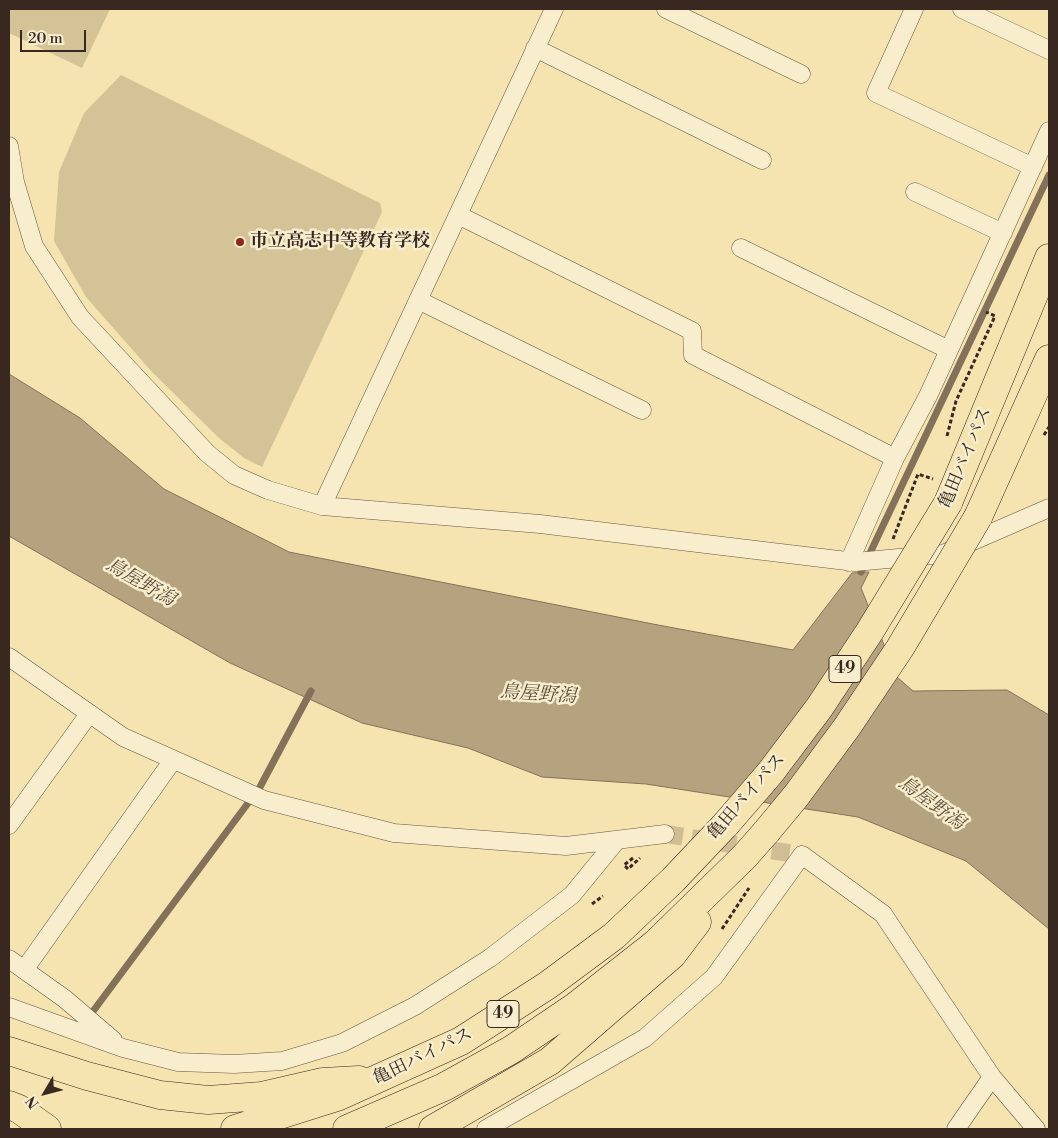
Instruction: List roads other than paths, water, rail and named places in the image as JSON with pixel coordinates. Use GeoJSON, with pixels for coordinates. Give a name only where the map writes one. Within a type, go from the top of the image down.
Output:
{"type":"FeatureCollection","features":[{"type":"Feature","properties":{"kind":"highway","name":"亀田バイパス"},"geometry":{"type":"LineString","coordinates":[[235,1129],[337,1097],[460,1041],[548,985],[614,936],[673,880],[726,824],[770,773],[819,708],[870,631],[942,491],[1049,258]]}},
{"type":"Feature","properties":{"kind":"highway","name":"亀田バイパス"},"geometry":{"type":"LineString","coordinates":[[347,1129],[444,1088],[511,1050],[576,1006],[655,944],[745,856],[796,796],[858,711],[900,648],[978,517],[1049,359]]}},
{"type":"Feature","properties":{"kind":"highway"},"geometry":{"type":"LineString","coordinates":[[433,1129],[550,1061],[665,962],[745,856]]}},
{"type":"Feature","properties":{"kind":"highway"},"geometry":{"type":"LineString","coordinates":[[9,1050],[87,1076],[150,1092],[208,1100],[262,1096],[323,1082],[378,1079]]}},
{"type":"Feature","properties":{"kind":"highway"},"geometry":{"type":"LineString","coordinates":[[9,1105],[19,1109],[47,1129]]}},
{"type":"Feature","properties":{"kind":"street"},"geometry":{"type":"LineString","coordinates":[[322,506],[554,9]]}},
{"type":"Feature","properties":{"kind":"street"},"geometry":{"type":"LineString","coordinates":[[666,9],[801,74]]}},
{"type":"Feature","properties":{"kind":"street"},"geometry":{"type":"LineString","coordinates":[[914,9],[876,93],[1032,167]]}},
{"type":"Feature","properties":{"kind":"street"},"geometry":{"type":"LineString","coordinates":[[962,9],[1049,50]]}},
{"type":"Feature","properties":{"kind":"street"},"geometry":{"type":"LineString","coordinates":[[535,48],[762,160]]}},
{"type":"Feature","properties":{"kind":"street"},"geometry":{"type":"LineString","coordinates":[[852,562],[895,458],[928,396],[1049,131]]}},
{"type":"Feature","properties":{"kind":"street"},"geometry":{"type":"LineString","coordinates":[[9,146],[15,182],[34,246],[80,317],[207,454],[234,475],[268,490],[322,506],[540,524],[852,562],[882,561],[943,554],[1049,508]]}},
{"type":"Feature","properties":{"kind":"street"},"geometry":{"type":"LineString","coordinates":[[915,192],[1003,233]]}},
{"type":"Feature","properties":{"kind":"street"},"geometry":{"type":"LineString","coordinates":[[458,215],[692,331],[692,355],[895,458]]}},
{"type":"Feature","properties":{"kind":"street"},"geometry":{"type":"LineString","coordinates":[[741,248],[949,350]]}},
{"type":"Feature","properties":{"kind":"street"},"geometry":{"type":"LineString","coordinates":[[418,300],[642,410]]}},
{"type":"Feature","properties":{"kind":"street"},"geometry":{"type":"LineString","coordinates":[[11,663],[123,737],[264,800],[394,833],[566,846],[665,834]]}},
{"type":"Feature","properties":{"kind":"street"},"geometry":{"type":"LineString","coordinates":[[9,825],[89,714]]}},
{"type":"Feature","properties":{"kind":"street"},"geometry":{"type":"LineString","coordinates":[[24,970],[173,760]]}},
{"type":"Feature","properties":{"kind":"street"},"geometry":{"type":"LineString","coordinates":[[9,1007],[123,1048],[178,1062],[234,1064],[282,1061],[342,1043],[415,1006],[490,958],[572,895],[617,840]]}},
{"type":"Feature","properties":{"kind":"street"},"geometry":{"type":"LineString","coordinates":[[486,1129],[645,1038],[714,977],[802,855],[883,914],[992,1077],[1036,1129]]}},
{"type":"Feature","properties":{"kind":"street"},"geometry":{"type":"LineString","coordinates":[[9,959],[64,1000],[123,1048]]}},
{"type":"Feature","properties":{"kind":"street"},"geometry":{"type":"LineString","coordinates":[[956,1129],[992,1077]]}},
{"type":"Feature","properties":{"kind":"water","name":"鳥屋野潟"},"geometry":{"type":"Polygon","coordinates":[[[9,374],[80,418],[164,489],[289,552],[793,650],[852,573],[869,572],[861,588],[897,677],[913,691],[1007,690],[1049,715],[1049,929],[966,861],[858,817],[646,784],[542,777],[468,748],[362,723],[230,663],[9,536],[9,374]]]}},
{"type":"Feature","properties":{"kind":"waterway"},"geometry":{"type":"LineString","coordinates":[[861,572],[1049,175]]}},
{"type":"Feature","properties":{"kind":"waterway"},"geometry":{"type":"LineString","coordinates":[[88,1018],[260,787],[311,691]]}},
{"type":"Feature","properties":{"kind":"tunnel"},"geometry":{"type":"LineString","coordinates":[[665,834],[802,855]]}},
{"type":"Feature","properties":{"kind":"place","name":"市立高志中等教育学校"},"geometry":{"type":"Point","coordinates":[240,242]}}]}
